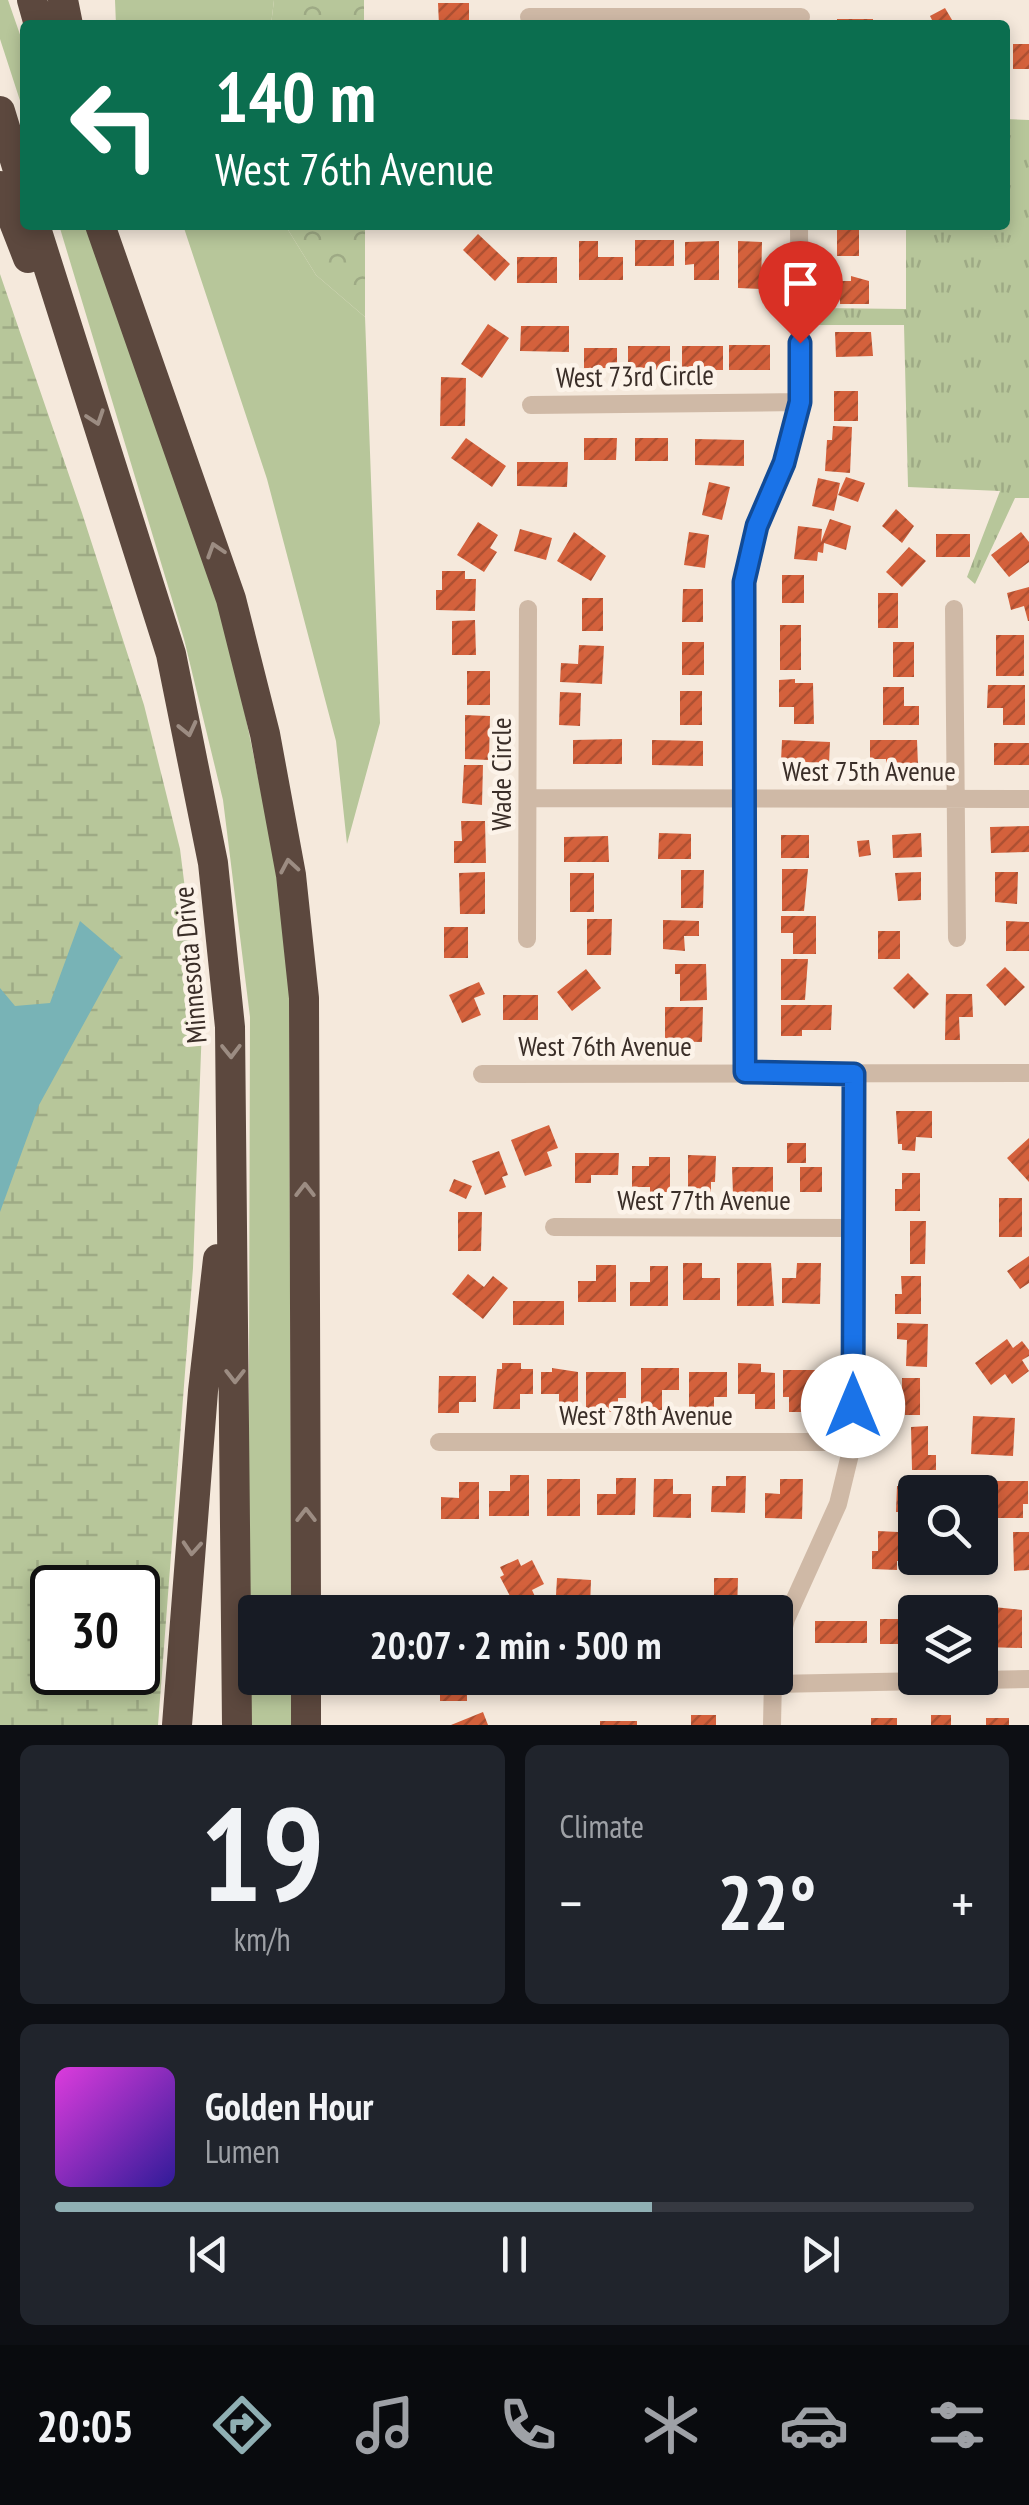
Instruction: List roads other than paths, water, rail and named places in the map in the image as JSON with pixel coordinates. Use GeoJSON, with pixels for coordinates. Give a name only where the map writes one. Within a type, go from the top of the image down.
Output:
{"type":"FeatureCollection","features":[{"type":"Feature","properties":{"kind":"highway"},"geometry":{"type":"LineString","coordinates":[[0,111],[20,177]]}},
{"type":"Feature","properties":{"kind":"highway"},"geometry":{"type":"LineString","coordinates":[[0,186],[54,321],[79,370]]}},
{"type":"Feature","properties":{"kind":"highway","name":"Minnesota Drive"},"geometry":{"type":"LineString","coordinates":[[37,230],[171,654],[213,862],[230,1027],[237,1725]]}},
{"type":"Feature","properties":{"kind":"highway"},"geometry":{"type":"LineString","coordinates":[[102,230],[202,512],[248,660],[266,734],[299,930],[304,998],[306,1595]]}},
{"type":"Feature","properties":{"kind":"highway"},"geometry":{"type":"LineString","coordinates":[[119,230],[160,390]]}},
{"type":"Feature","properties":{"kind":"highway"},"geometry":{"type":"LineString","coordinates":[[176,1725],[203,1391],[233,1137]]}},
{"type":"Feature","properties":{"kind":"highway"},"geometry":{"type":"LineString","coordinates":[[306,1695],[306,1725]]}},
{"type":"Feature","properties":{"kind":"street"},"geometry":{"type":"LineString","coordinates":[[530,16],[801,14]]}},
{"type":"Feature","properties":{"kind":"street"},"geometry":{"type":"LineString","coordinates":[[745,1072],[744,582],[757,526],[784,463],[800,402],[799,230]]}},
{"type":"Feature","properties":{"kind":"street","name":"West 73rd Circle"},"geometry":{"type":"LineString","coordinates":[[531,405],[800,402]]}},
{"type":"Feature","properties":{"kind":"street","name":"Wade Circle"},"geometry":{"type":"LineString","coordinates":[[526,939],[528,609]]}},
{"type":"Feature","properties":{"kind":"street"},"geometry":{"type":"LineString","coordinates":[[954,609],[956,938]]}},
{"type":"Feature","properties":{"kind":"street","name":"West 75th Avenue"},"geometry":{"type":"LineString","coordinates":[[528,798],[1029,799]]}},
{"type":"Feature","properties":{"kind":"street","name":"West 76th Avenue"},"geometry":{"type":"LineString","coordinates":[[482,1074],[1029,1074]]}},
{"type":"Feature","properties":{"kind":"street"},"geometry":{"type":"LineString","coordinates":[[793,1604],[838,1504],[853,1442],[854,1074]]}},
{"type":"Feature","properties":{"kind":"street","name":"West 77th Avenue"},"geometry":{"type":"LineString","coordinates":[[554,1227],[854,1228]]}},
{"type":"Feature","properties":{"kind":"street","name":"West 78th Avenue"},"geometry":{"type":"LineString","coordinates":[[439,1442],[853,1442]]}},
{"type":"Feature","properties":{"kind":"street"},"geometry":{"type":"LineString","coordinates":[[793,1680],[1029,1679]]}},
{"type":"Feature","properties":{"kind":"street"},"geometry":{"type":"LineString","coordinates":[[772,1725],[773,1695]]}},
{"type":"Feature","properties":{"kind":"water"},"geometry":{"type":"Polygon","coordinates":[[[80,921],[121,956],[39,1105],[0,1212],[0,988],[15,1006],[50,1003],[80,921]]]}}]}
